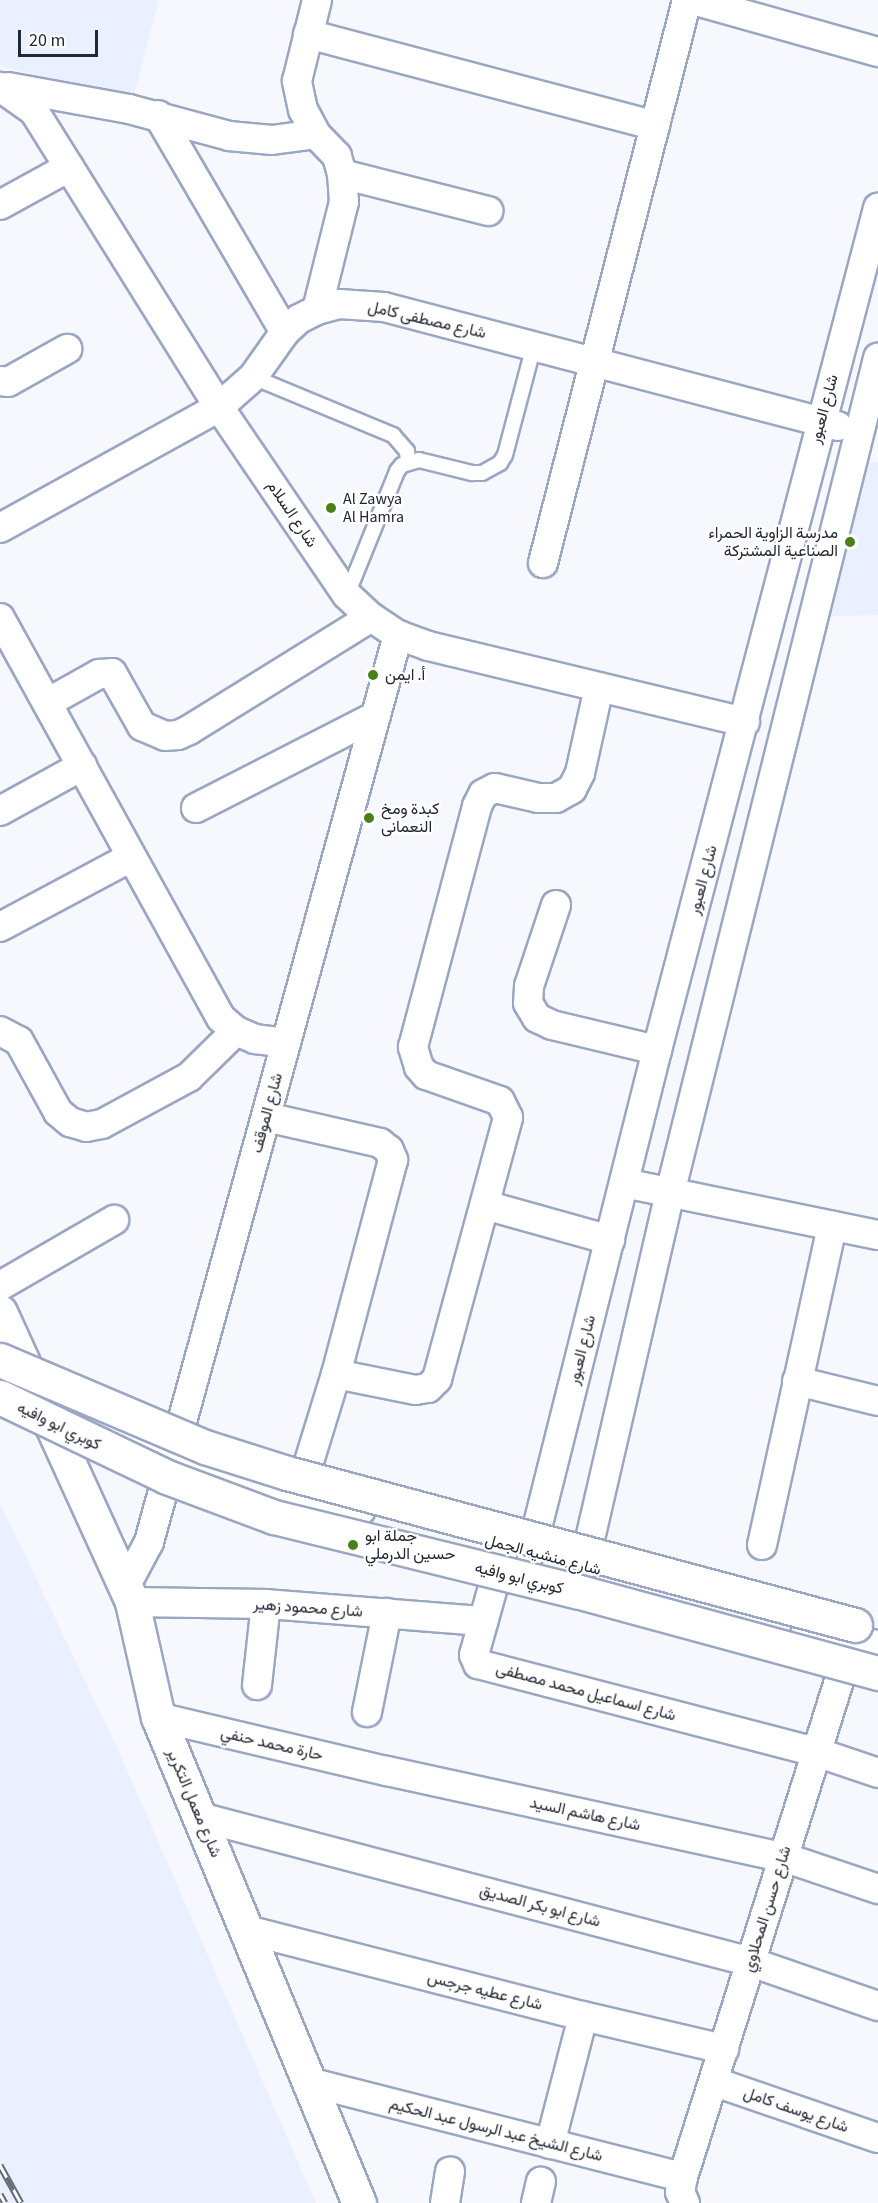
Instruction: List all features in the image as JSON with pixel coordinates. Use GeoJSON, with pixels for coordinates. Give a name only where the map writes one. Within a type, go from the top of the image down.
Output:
{"type":"FeatureCollection","features":[{"type":"Feature","properties":{"kind":"main road","name":"شارع معمل التكرير"},"geometry":{"type":"LineString","coordinates":[[0,1312],[128,1594],[158,1718],[359,2203]]}},
{"type":"Feature","properties":{"kind":"main road"},"geometry":{"type":"LineString","coordinates":[[0,1360],[205,1447],[287,1473],[866,1636]]}},
{"type":"Feature","properties":{"kind":"main road","name":"كوبري ابو وافيه"},"geometry":{"type":"LineString","coordinates":[[0,1397],[167,1477],[274,1517],[576,1591],[878,1673]]}},
{"type":"Feature","properties":{"kind":"main road","name":"شارع منشيه الجمل"},"geometry":{"type":"LineString","coordinates":[[39,1401],[173,1455],[299,1494],[866,1636]]}},
{"type":"Feature","properties":{"kind":"street"},"geometry":{"type":"LineString","coordinates":[[317,0],[297,81],[303,110],[316,134],[337,156],[342,174],[344,202],[317,310]]}},
{"type":"Feature","properties":{"kind":"street"},"geometry":{"type":"LineString","coordinates":[[543,563],[687,0]]}},
{"type":"Feature","properties":{"kind":"street"},"geometry":{"type":"LineString","coordinates":[[693,0],[878,52]]}},
{"type":"Feature","properties":{"kind":"street"},"geometry":{"type":"LineString","coordinates":[[308,34],[655,126]]}},
{"type":"Feature","properties":{"kind":"street"},"geometry":{"type":"LineString","coordinates":[[0,87],[158,116],[229,136],[272,140],[316,134]]}},
{"type":"Feature","properties":{"kind":"street","name":"شارع السلام"},"geometry":{"type":"LineString","coordinates":[[0,87],[34,111],[219,407],[347,595],[371,618],[398,635],[428,646],[745,722]]}},
{"type":"Feature","properties":{"kind":"street"},"geometry":{"type":"LineString","coordinates":[[158,116],[285,332]]}},
{"type":"Feature","properties":{"kind":"street"},"geometry":{"type":"LineString","coordinates":[[0,206],[69,167]]}},
{"type":"Feature","properties":{"kind":"street"},"geometry":{"type":"LineString","coordinates":[[342,174],[488,212]]}},
{"type":"Feature","properties":{"kind":"street","name":"شارع العبور"},"geometry":{"type":"LineString","coordinates":[[518,1548],[610,1240],[657,1050],[745,722],[820,421],[878,208]]}},
{"type":"Feature","properties":{"kind":"street","name":"شارع مصطفى كامل"},"geometry":{"type":"LineString","coordinates":[[0,528],[219,407],[253,376],[285,332],[299,319],[317,310],[339,304],[384,307],[869,434]]}},
{"type":"Feature","properties":{"kind":"street"},"geometry":{"type":"LineString","coordinates":[[0,381],[8,382],[67,350]]}},
{"type":"Feature","properties":{"kind":"street"},"geometry":{"type":"LineString","coordinates":[[584,1566],[670,1193],[869,434],[878,358]]}},
{"type":"Feature","properties":{"kind":"street"},"geometry":{"type":"LineString","coordinates":[[0,618],[220,1018],[236,1032],[255,1039],[286,1043]]}},
{"type":"Feature","properties":{"kind":"street"},"geometry":{"type":"LineString","coordinates":[[47,703],[99,674],[112,673],[142,726],[159,734],[178,735],[371,618]]}},
{"type":"Feature","properties":{"kind":"street","name":"شارع الموقف"},"geometry":{"type":"LineString","coordinates":[[128,1594],[149,1542],[398,635]]}},
{"type":"Feature","properties":{"kind":"street"},"geometry":{"type":"LineString","coordinates":[[336,1374],[415,1390],[428,1388],[437,1379],[508,1126],[506,1108],[500,1101],[426,1075],[419,1067],[413,1047],[477,806],[483,794],[495,788],[538,798],[556,798],[572,789],[580,772],[599,687]]}},
{"type":"Feature","properties":{"kind":"street"},"geometry":{"type":"LineString","coordinates":[[196,808],[376,716]]}},
{"type":"Feature","properties":{"kind":"street"},"geometry":{"type":"LineString","coordinates":[[0,811],[82,766]]}},
{"type":"Feature","properties":{"kind":"street"},"geometry":{"type":"LineString","coordinates":[[0,927],[131,857]]}},
{"type":"Feature","properties":{"kind":"street"},"geometry":{"type":"LineString","coordinates":[[556,905],[529,986],[528,1003],[537,1018],[552,1025],[657,1050]]}},
{"type":"Feature","properties":{"kind":"street"},"geometry":{"type":"LineString","coordinates":[[0,1031],[19,1041],[58,1112],[70,1122],[86,1127],[102,1124],[189,1077],[236,1032]]}},
{"type":"Feature","properties":{"kind":"street"},"geometry":{"type":"LineString","coordinates":[[266,1117],[380,1143],[389,1150],[393,1160],[336,1374],[299,1494]]}},
{"type":"Feature","properties":{"kind":"street"},"geometry":{"type":"LineString","coordinates":[[624,1184],[878,1235]]}},
{"type":"Feature","properties":{"kind":"street"},"geometry":{"type":"LineString","coordinates":[[485,1206],[610,1240]]}},
{"type":"Feature","properties":{"kind":"street"},"geometry":{"type":"LineString","coordinates":[[0,1286],[114,1220]]}},
{"type":"Feature","properties":{"kind":"street"},"geometry":{"type":"LineString","coordinates":[[762,1545],[832,1226]]}},
{"type":"Feature","properties":{"kind":"street"},"geometry":{"type":"LineString","coordinates":[[797,1381],[878,1401]]}},
{"type":"Feature","properties":{"kind":"street","name":"شارع اسماعيل محمد مصطفى"},"geometry":{"type":"LineString","coordinates":[[518,1548],[483,1621],[474,1655],[478,1664],[816,1752]]}},
{"type":"Feature","properties":{"kind":"street","name":"شارع محمود زهير"},"geometry":{"type":"LineString","coordinates":[[128,1594],[483,1621]]}},
{"type":"Feature","properties":{"kind":"street"},"geometry":{"type":"LineString","coordinates":[[257,1685],[266,1604]]}},
{"type":"Feature","properties":{"kind":"street"},"geometry":{"type":"LineString","coordinates":[[367,1712],[387,1613]]}},
{"type":"Feature","properties":{"kind":"street","name":"شارع حسن المحلاوي"},"geometry":{"type":"LineString","coordinates":[[684,2190],[714,2082],[816,1752],[866,1636]]}},
{"type":"Feature","properties":{"kind":"street","name":"حارة محمد حنفي"},"geometry":{"type":"LineString","coordinates":[[158,1718],[387,1771]]}},
{"type":"Feature","properties":{"kind":"street"},"geometry":{"type":"LineString","coordinates":[[816,1752],[878,1773]]}},
{"type":"Feature","properties":{"kind":"street","name":"شارع هاشم السيد"},"geometry":{"type":"LineString","coordinates":[[387,1771],[783,1857],[878,1889]]}},
{"type":"Feature","properties":{"kind":"street","name":"شارع ابو بكر الصديق"},"geometry":{"type":"LineString","coordinates":[[200,1817],[751,1962],[878,2006]]}},
{"type":"Feature","properties":{"kind":"street","name":"شارع عطيه جرجس"},"geometry":{"type":"LineString","coordinates":[[247,1930],[583,2016],[724,2049]]}},
{"type":"Feature","properties":{"kind":"street"},"geometry":{"type":"LineString","coordinates":[[550,2144],[583,2016]]}},
{"type":"Feature","properties":{"kind":"street","name":"شارع الشيخ عبد الرسول عبد الحكيم"},"geometry":{"type":"LineString","coordinates":[[309,2082],[550,2144],[684,2190]]}},
{"type":"Feature","properties":{"kind":"street","name":"شارع يوسف كامل"},"geometry":{"type":"LineString","coordinates":[[714,2082],[878,2138]]}},
{"type":"Feature","properties":{"kind":"street"},"geometry":{"type":"LineString","coordinates":[[445,2203],[450,2171]]}},
{"type":"Feature","properties":{"kind":"lane"},"geometry":{"type":"LineString","coordinates":[[347,595],[396,471],[408,462],[429,462],[472,473],[482,473],[500,463],[505,455],[534,345]]}},
{"type":"Feature","properties":{"kind":"lane"},"geometry":{"type":"LineString","coordinates":[[253,376],[393,435],[407,451],[408,462]]}},
{"type":"Feature","properties":{"kind":"shaded area"},"geometry":{"type":"Polygon","coordinates":[[[0,0],[159,0],[133,99],[0,66],[0,0]]]}},
{"type":"Feature","properties":{"kind":"shaded area","name":"مدرسة الزاوية الحمراء الصناعية المشتركة"},"geometry":{"type":"Polygon","coordinates":[[[840,452],[878,463],[878,615],[806,617],[840,452]]]}},
{"type":"Feature","properties":{"kind":"shaded area"},"geometry":{"type":"Polygon","coordinates":[[[0,1503],[117,1747],[316,2203],[0,2203],[0,1503]]]}},
{"type":"Feature","properties":{"kind":"railway"},"geometry":{"type":"LineString","coordinates":[[0,2165],[21,2203]]}},
{"type":"Feature","properties":{"kind":"railway"},"geometry":{"type":"LineString","coordinates":[[0,2194],[5,2203]]}},
{"type":"Feature","properties":{"kind":"place","name":"Al Zawya Al Hamra"},"geometry":{"type":"Point","coordinates":[331,508]}},
{"type":"Feature","properties":{"kind":"place","name":"مدرسة الزاوية الحمراء الصناعية المشتركة"},"geometry":{"type":"Point","coordinates":[850,542]}},
{"type":"Feature","properties":{"kind":"place","name":"أ. ايمن"},"geometry":{"type":"Point","coordinates":[373,675]}},
{"type":"Feature","properties":{"kind":"place","name":"كبدة ومخ النعمانى"},"geometry":{"type":"Point","coordinates":[369,818]}},
{"type":"Feature","properties":{"kind":"place","name":"جملة ابو حسين الدرملي"},"geometry":{"type":"Point","coordinates":[353,1545]}}]}
